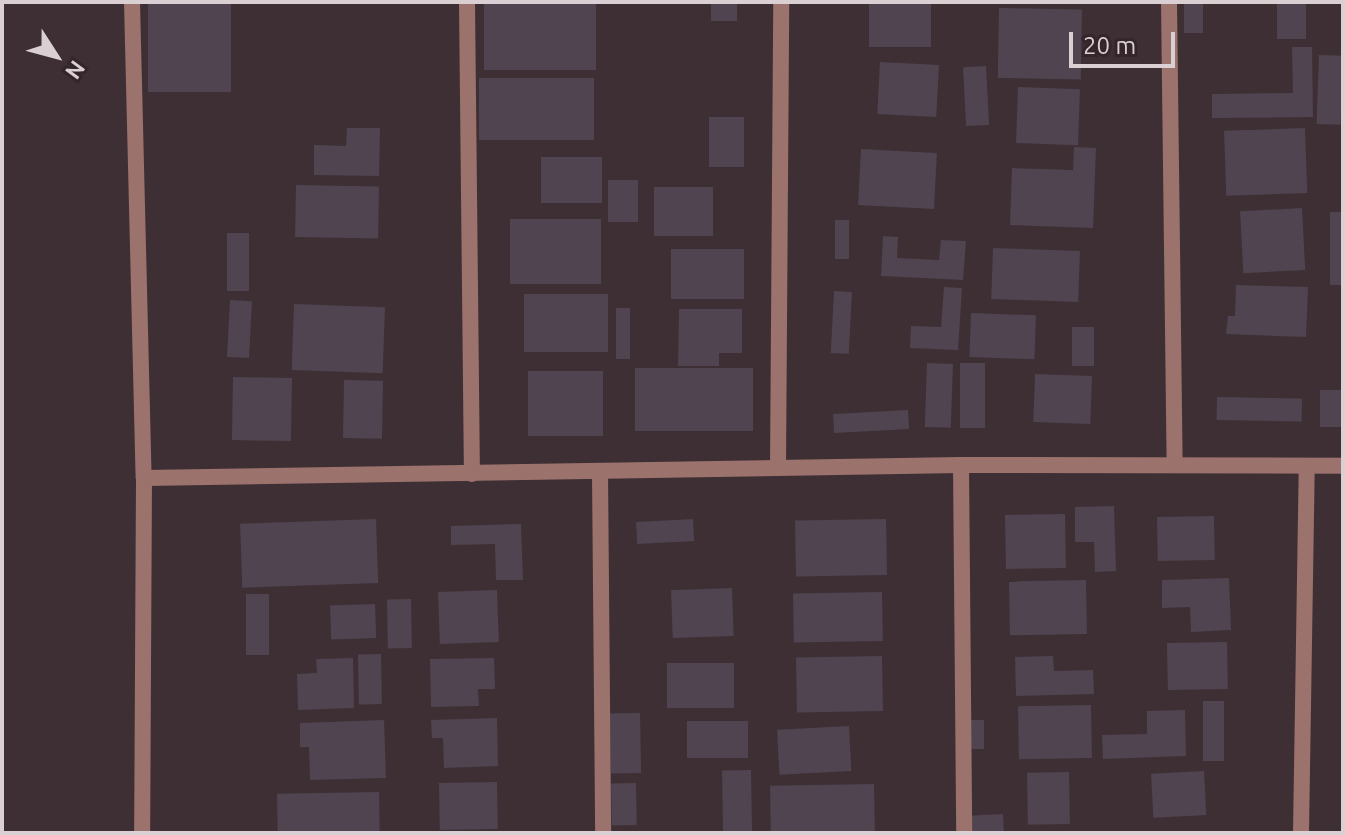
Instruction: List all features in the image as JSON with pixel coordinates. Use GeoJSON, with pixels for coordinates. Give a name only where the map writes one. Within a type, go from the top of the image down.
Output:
{"type":"FeatureCollection","features":[{"type":"Feature","properties":{"kind":"street"},"geometry":{"type":"LineString","coordinates":[[132,2],[144,478],[142,833]]}},
{"type":"Feature","properties":{"kind":"street"},"geometry":{"type":"LineString","coordinates":[[467,2],[472,474]]}},
{"type":"Feature","properties":{"kind":"street"},"geometry":{"type":"LineString","coordinates":[[778,467],[781,2]]}},
{"type":"Feature","properties":{"kind":"street"},"geometry":{"type":"LineString","coordinates":[[1169,2],[1175,463]]}},
{"type":"Feature","properties":{"kind":"street"},"geometry":{"type":"LineString","coordinates":[[144,478],[961,465],[1175,463],[1343,466]]}},
{"type":"Feature","properties":{"kind":"street"},"geometry":{"type":"LineString","coordinates":[[961,465],[964,833]]}},
{"type":"Feature","properties":{"kind":"street"},"geometry":{"type":"LineString","coordinates":[[1301,833],[1307,467]]}},
{"type":"Feature","properties":{"kind":"street"},"geometry":{"type":"LineString","coordinates":[[600,472],[603,833]]}},
{"type":"Feature","properties":{"kind":"building"},"geometry":{"type":"Polygon","coordinates":[[[148,2],[231,2],[231,92],[148,92],[148,2]]]}},
{"type":"Feature","properties":{"kind":"building"},"geometry":{"type":"Polygon","coordinates":[[[484,2],[596,2],[596,70],[484,70],[484,2]]]}},
{"type":"Feature","properties":{"kind":"building"},"geometry":{"type":"Polygon","coordinates":[[[711,2],[737,2],[737,21],[711,21],[711,2]]]}},
{"type":"Feature","properties":{"kind":"building"},"geometry":{"type":"Polygon","coordinates":[[[869,2],[931,2],[931,47],[869,47],[869,2]]]}},
{"type":"Feature","properties":{"kind":"building"},"geometry":{"type":"Polygon","coordinates":[[[1184,2],[1203,2],[1203,33],[1184,33],[1184,2]]]}},
{"type":"Feature","properties":{"kind":"building"},"geometry":{"type":"Polygon","coordinates":[[[1277,2],[1306,2],[1306,39],[1277,39],[1277,2]]]}},
{"type":"Feature","properties":{"kind":"building"},"geometry":{"type":"Polygon","coordinates":[[[999,8],[1082,9],[1081,79],[998,78],[999,8]]]}},
{"type":"Feature","properties":{"kind":"building"},"geometry":{"type":"Polygon","coordinates":[[[1292,47],[1312,47],[1313,117],[1212,118],[1212,94],[1293,93],[1292,47]]]}},
{"type":"Feature","properties":{"kind":"building"},"geometry":{"type":"Polygon","coordinates":[[[1319,55],[1343,56],[1341,125],[1317,124],[1319,55]]]}},
{"type":"Feature","properties":{"kind":"building"},"geometry":{"type":"Polygon","coordinates":[[[880,62],[939,65],[936,117],[877,114],[880,62]]]}},
{"type":"Feature","properties":{"kind":"building"},"geometry":{"type":"Polygon","coordinates":[[[986,66],[989,125],[966,126],[963,67],[986,66]]]}},
{"type":"Feature","properties":{"kind":"building"},"geometry":{"type":"Polygon","coordinates":[[[479,78],[594,78],[594,140],[479,140],[479,78]]]}},
{"type":"Feature","properties":{"kind":"building"},"geometry":{"type":"Polygon","coordinates":[[[1018,87],[1080,89],[1078,145],[1016,143],[1018,87]]]}},
{"type":"Feature","properties":{"kind":"building"},"geometry":{"type":"Polygon","coordinates":[[[709,117],[744,117],[744,167],[709,167],[709,117]]]}},
{"type":"Feature","properties":{"kind":"building"},"geometry":{"type":"Polygon","coordinates":[[[347,128],[380,128],[379,176],[314,175],[314,145],[346,146],[347,128]]]}},
{"type":"Feature","properties":{"kind":"building"},"geometry":{"type":"Polygon","coordinates":[[[1305,128],[1307,193],[1226,196],[1224,131],[1305,128]]]}},
{"type":"Feature","properties":{"kind":"building"},"geometry":{"type":"Polygon","coordinates":[[[1074,147],[1096,148],[1093,228],[1010,225],[1012,168],[1073,170],[1074,147]]]}},
{"type":"Feature","properties":{"kind":"building"},"geometry":{"type":"Polygon","coordinates":[[[861,149],[937,153],[934,209],[858,205],[861,149]]]}},
{"type":"Feature","properties":{"kind":"building"},"geometry":{"type":"Polygon","coordinates":[[[541,157],[602,157],[602,203],[541,203],[541,157]]]}},
{"type":"Feature","properties":{"kind":"building"},"geometry":{"type":"Polygon","coordinates":[[[608,180],[638,180],[638,222],[608,222],[608,180]]]}},
{"type":"Feature","properties":{"kind":"building"},"geometry":{"type":"Polygon","coordinates":[[[296,185],[379,186],[378,238],[295,237],[296,185]]]}},
{"type":"Feature","properties":{"kind":"building"},"geometry":{"type":"Polygon","coordinates":[[[654,187],[713,187],[713,236],[654,236],[654,187]]]}},
{"type":"Feature","properties":{"kind":"building"},"geometry":{"type":"Polygon","coordinates":[[[1302,208],[1305,270],[1243,273],[1240,211],[1302,208]]]}},
{"type":"Feature","properties":{"kind":"building"},"geometry":{"type":"Polygon","coordinates":[[[1330,212],[1343,212],[1343,285],[1330,285],[1330,212]]]}},
{"type":"Feature","properties":{"kind":"building"},"geometry":{"type":"Polygon","coordinates":[[[510,219],[601,219],[601,284],[510,284],[510,219]]]}},
{"type":"Feature","properties":{"kind":"building"},"geometry":{"type":"Polygon","coordinates":[[[835,220],[849,220],[849,259],[835,259],[835,220]]]}},
{"type":"Feature","properties":{"kind":"building"},"geometry":{"type":"Polygon","coordinates":[[[227,233],[249,233],[249,291],[227,291],[227,233]]]}},
{"type":"Feature","properties":{"kind":"building"},"geometry":{"type":"Polygon","coordinates":[[[883,236],[898,237],[897,258],[939,260],[941,240],[966,241],[963,280],[881,276],[883,236]]]}},
{"type":"Feature","properties":{"kind":"building"},"geometry":{"type":"Polygon","coordinates":[[[993,248],[1080,251],[1078,302],[991,299],[993,248]]]}},
{"type":"Feature","properties":{"kind":"building"},"geometry":{"type":"Polygon","coordinates":[[[671,249],[744,249],[744,299],[671,299],[671,249]]]}},
{"type":"Feature","properties":{"kind":"building"},"geometry":{"type":"Polygon","coordinates":[[[1236,285],[1308,287],[1306,337],[1226,334],[1228,316],[1235,316],[1236,285]]]}},
{"type":"Feature","properties":{"kind":"building"},"geometry":{"type":"Polygon","coordinates":[[[944,287],[962,288],[958,350],[910,348],[911,326],[941,327],[944,287]]]}},
{"type":"Feature","properties":{"kind":"building"},"geometry":{"type":"Polygon","coordinates":[[[834,291],[852,292],[849,354],[831,353],[834,291]]]}},
{"type":"Feature","properties":{"kind":"building"},"geometry":{"type":"Polygon","coordinates":[[[524,294],[608,294],[608,352],[524,352],[524,294]]]}},
{"type":"Feature","properties":{"kind":"building"},"geometry":{"type":"Polygon","coordinates":[[[230,300],[252,301],[249,358],[227,357],[230,300]]]}},
{"type":"Feature","properties":{"kind":"building"},"geometry":{"type":"Polygon","coordinates":[[[294,304],[385,307],[383,373],[292,370],[294,304]]]}},
{"type":"Feature","properties":{"kind":"building"},"geometry":{"type":"Polygon","coordinates":[[[616,308],[630,308],[630,359],[616,359],[616,308]]]}},
{"type":"Feature","properties":{"kind":"building"},"geometry":{"type":"Polygon","coordinates":[[[679,309],[742,309],[742,353],[719,353],[719,366],[678,366],[679,309]]]}},
{"type":"Feature","properties":{"kind":"building"},"geometry":{"type":"Polygon","coordinates":[[[971,313],[1036,315],[1034,359],[969,357],[971,313]]]}},
{"type":"Feature","properties":{"kind":"building"},"geometry":{"type":"Polygon","coordinates":[[[1072,327],[1094,327],[1094,366],[1072,366],[1072,327]]]}},
{"type":"Feature","properties":{"kind":"building"},"geometry":{"type":"Polygon","coordinates":[[[927,363],[953,364],[951,428],[925,427],[927,363]]]}},
{"type":"Feature","properties":{"kind":"building"},"geometry":{"type":"Polygon","coordinates":[[[960,363],[985,363],[985,428],[960,428],[960,363]]]}},
{"type":"Feature","properties":{"kind":"building"},"geometry":{"type":"Polygon","coordinates":[[[635,368],[753,368],[753,431],[635,431],[635,368]]]}},
{"type":"Feature","properties":{"kind":"building"},"geometry":{"type":"Polygon","coordinates":[[[528,371],[603,371],[603,436],[528,436],[528,371]]]}},
{"type":"Feature","properties":{"kind":"building"},"geometry":{"type":"Polygon","coordinates":[[[1035,374],[1092,376],[1090,424],[1033,422],[1035,374]]]}},
{"type":"Feature","properties":{"kind":"building"},"geometry":{"type":"Polygon","coordinates":[[[233,377],[292,378],[291,441],[232,440],[233,377]]]}},
{"type":"Feature","properties":{"kind":"building"},"geometry":{"type":"Polygon","coordinates":[[[344,380],[383,381],[382,439],[343,438],[344,380]]]}},
{"type":"Feature","properties":{"kind":"building"},"geometry":{"type":"Polygon","coordinates":[[[1320,390],[1343,390],[1343,427],[1320,427],[1320,390]]]}},
{"type":"Feature","properties":{"kind":"building"},"geometry":{"type":"Polygon","coordinates":[[[1217,397],[1302,398],[1302,421],[1217,420],[1217,397]]]}},
{"type":"Feature","properties":{"kind":"building"},"geometry":{"type":"Polygon","coordinates":[[[908,410],[909,429],[834,433],[833,414],[908,410]]]}},
{"type":"Feature","properties":{"kind":"building"},"geometry":{"type":"Polygon","coordinates":[[[1114,506],[1116,571],[1095,572],[1094,542],[1075,542],[1075,507],[1114,506]]]}},
{"type":"Feature","properties":{"kind":"building"},"geometry":{"type":"Polygon","coordinates":[[[1065,514],[1066,568],[1006,569],[1005,515],[1065,514]]]}},
{"type":"Feature","properties":{"kind":"building"},"geometry":{"type":"Polygon","coordinates":[[[1214,516],[1215,560],[1158,561],[1157,517],[1214,516]]]}},
{"type":"Feature","properties":{"kind":"building"},"geometry":{"type":"Polygon","coordinates":[[[376,519],[378,583],[242,588],[240,524],[376,519]]]}},
{"type":"Feature","properties":{"kind":"building"},"geometry":{"type":"Polygon","coordinates":[[[693,519],[694,541],[637,544],[636,522],[693,519]]]}},
{"type":"Feature","properties":{"kind":"building"},"geometry":{"type":"Polygon","coordinates":[[[886,519],[887,575],[796,577],[795,521],[886,519]]]}},
{"type":"Feature","properties":{"kind":"building"},"geometry":{"type":"Polygon","coordinates":[[[521,524],[523,580],[496,580],[495,544],[451,545],[451,526],[521,524]]]}},
{"type":"Feature","properties":{"kind":"building"},"geometry":{"type":"Polygon","coordinates":[[[1229,578],[1231,630],[1191,632],[1190,607],[1162,608],[1162,580],[1229,578]]]}},
{"type":"Feature","properties":{"kind":"building"},"geometry":{"type":"Polygon","coordinates":[[[1086,580],[1087,634],[1010,635],[1009,581],[1086,580]]]}},
{"type":"Feature","properties":{"kind":"building"},"geometry":{"type":"Polygon","coordinates":[[[732,588],[734,636],[673,638],[671,590],[732,588]]]}},
{"type":"Feature","properties":{"kind":"building"},"geometry":{"type":"Polygon","coordinates":[[[497,590],[499,642],[440,644],[438,592],[497,590]]]}},
{"type":"Feature","properties":{"kind":"building"},"geometry":{"type":"Polygon","coordinates":[[[882,592],[883,641],[794,643],[793,594],[882,592]]]}},
{"type":"Feature","properties":{"kind":"building"},"geometry":{"type":"Polygon","coordinates":[[[246,594],[269,594],[269,655],[246,655],[246,594]]]}},
{"type":"Feature","properties":{"kind":"building"},"geometry":{"type":"Polygon","coordinates":[[[387,599],[411,599],[412,648],[388,648],[387,599]]]}},
{"type":"Feature","properties":{"kind":"building"},"geometry":{"type":"Polygon","coordinates":[[[375,604],[376,638],[331,640],[330,606],[375,604]]]}},
{"type":"Feature","properties":{"kind":"building"},"geometry":{"type":"Polygon","coordinates":[[[1227,642],[1228,689],[1168,690],[1167,643],[1227,642]]]}},
{"type":"Feature","properties":{"kind":"building"},"geometry":{"type":"Polygon","coordinates":[[[358,654],[381,654],[382,704],[359,704],[358,654]]]}},
{"type":"Feature","properties":{"kind":"building"},"geometry":{"type":"Polygon","coordinates":[[[882,656],[883,711],[797,712],[796,658],[882,656]]]}},
{"type":"Feature","properties":{"kind":"building"},"geometry":{"type":"Polygon","coordinates":[[[1053,656],[1054,671],[1093,670],[1094,694],[1016,696],[1015,657],[1053,656]]]}},
{"type":"Feature","properties":{"kind":"building"},"geometry":{"type":"Polygon","coordinates":[[[353,658],[354,708],[298,710],[297,674],[317,673],[316,659],[353,658]]]}},
{"type":"Feature","properties":{"kind":"building"},"geometry":{"type":"Polygon","coordinates":[[[494,658],[495,689],[478,689],[479,706],[431,707],[430,659],[494,658]]]}},
{"type":"Feature","properties":{"kind":"building"},"geometry":{"type":"Polygon","coordinates":[[[667,663],[734,663],[734,708],[667,708],[667,663]]]}},
{"type":"Feature","properties":{"kind":"building"},"geometry":{"type":"Polygon","coordinates":[[[1203,701],[1224,701],[1224,761],[1203,761],[1203,701]]]}},
{"type":"Feature","properties":{"kind":"building"},"geometry":{"type":"Polygon","coordinates":[[[1091,705],[1092,758],[1019,759],[1018,706],[1091,705]]]}},
{"type":"Feature","properties":{"kind":"building"},"geometry":{"type":"Polygon","coordinates":[[[1185,710],[1186,756],[1103,759],[1102,735],[1147,734],[1147,711],[1185,710]]]}},
{"type":"Feature","properties":{"kind":"building"},"geometry":{"type":"Polygon","coordinates":[[[640,713],[641,773],[611,774],[610,714],[640,713]]]}},
{"type":"Feature","properties":{"kind":"building"},"geometry":{"type":"Polygon","coordinates":[[[497,718],[498,766],[444,768],[443,738],[432,738],[431,720],[497,718]]]}},
{"type":"Feature","properties":{"kind":"building"},"geometry":{"type":"Polygon","coordinates":[[[384,720],[386,778],[310,780],[309,747],[300,747],[300,723],[384,720]]]}},
{"type":"Feature","properties":{"kind":"building"},"geometry":{"type":"Polygon","coordinates":[[[967,720],[984,720],[984,749],[967,749],[967,720]]]}},
{"type":"Feature","properties":{"kind":"building"},"geometry":{"type":"Polygon","coordinates":[[[687,721],[748,721],[748,758],[687,758],[687,721]]]}},
{"type":"Feature","properties":{"kind":"building"},"geometry":{"type":"Polygon","coordinates":[[[849,726],[851,771],[779,775],[777,730],[849,726]]]}},
{"type":"Feature","properties":{"kind":"building"},"geometry":{"type":"Polygon","coordinates":[[[751,770],[752,833],[723,833],[722,771],[751,770]]]}},
{"type":"Feature","properties":{"kind":"building"},"geometry":{"type":"Polygon","coordinates":[[[1204,771],[1206,815],[1153,818],[1151,774],[1204,771]]]}},
{"type":"Feature","properties":{"kind":"building"},"geometry":{"type":"Polygon","coordinates":[[[1069,772],[1070,824],[1028,825],[1027,773],[1069,772]]]}},
{"type":"Feature","properties":{"kind":"building"},"geometry":{"type":"Polygon","coordinates":[[[497,782],[498,829],[440,830],[439,783],[497,782]]]}},
{"type":"Feature","properties":{"kind":"building"},"geometry":{"type":"Polygon","coordinates":[[[611,783],[636,783],[637,825],[612,825],[611,783]]]}},
{"type":"Feature","properties":{"kind":"building"},"geometry":{"type":"Polygon","coordinates":[[[874,784],[875,833],[771,833],[770,786],[874,784]]]}},
{"type":"Feature","properties":{"kind":"building"},"geometry":{"type":"Polygon","coordinates":[[[379,792],[380,833],[278,833],[277,794],[379,792]]]}},
{"type":"Feature","properties":{"kind":"building"},"geometry":{"type":"Polygon","coordinates":[[[1003,814],[1004,833],[969,833],[968,816],[1003,814]]]}}]}
